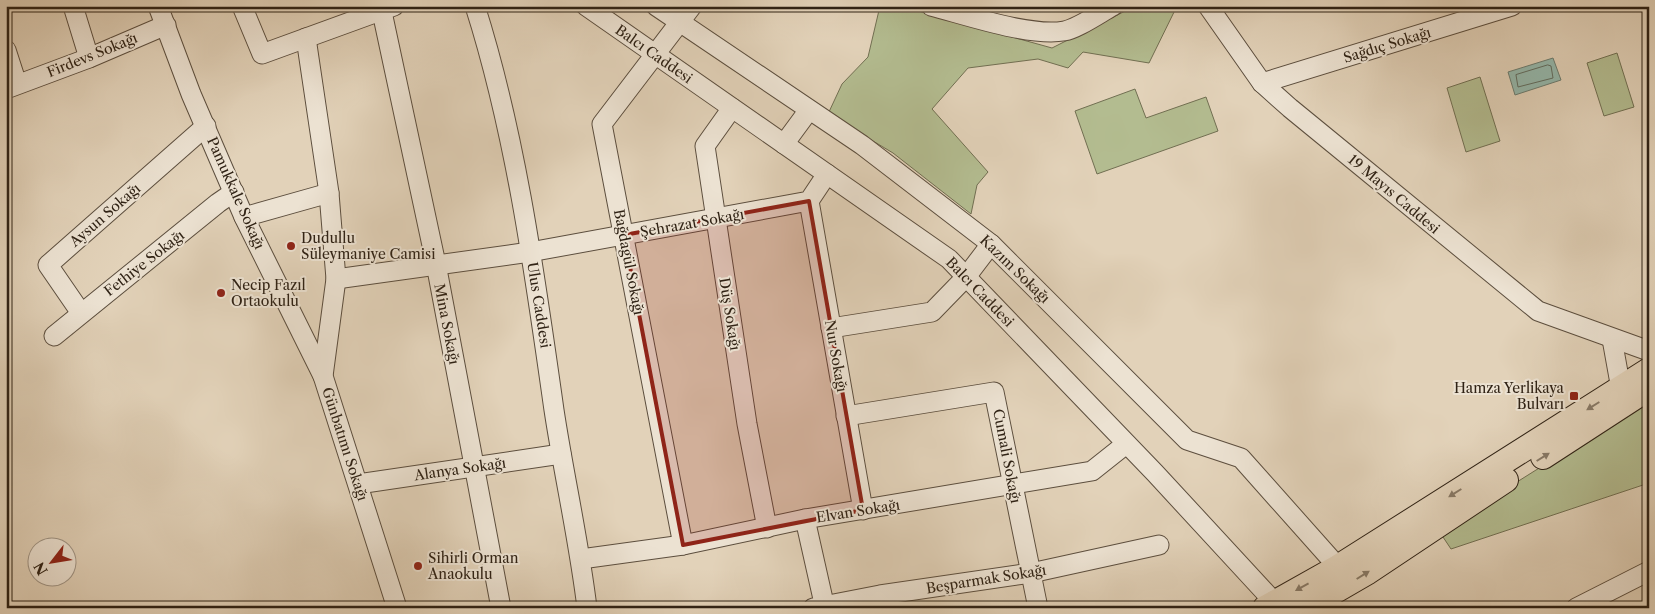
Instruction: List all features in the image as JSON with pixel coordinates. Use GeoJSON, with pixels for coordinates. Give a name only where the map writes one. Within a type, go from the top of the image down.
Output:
{"type":"FeatureCollection","features":[{"type":"Feature","properties":{"kind":"main road"},"geometry":{"type":"LineString","coordinates":[[1270,605],[1338,567],[1649,370]]}},
{"type":"Feature","properties":{"kind":"main road"},"geometry":{"type":"LineString","coordinates":[[1306,608],[1368,572],[1497,485],[1649,389]]}},
{"type":"Feature","properties":{"kind":"street"},"geometry":{"type":"LineString","coordinates":[[73,6],[89,58]]}},
{"type":"Feature","properties":{"kind":"street","name":"Pamukkale Sokağı"},"geometry":{"type":"LineString","coordinates":[[158,6],[191,94],[244,217],[323,376]]}},
{"type":"Feature","properties":{"kind":"street"},"geometry":{"type":"LineString","coordinates":[[242,6],[262,54],[388,9]]}},
{"type":"Feature","properties":{"kind":"street","name":"Ulus Caddesi"},"geometry":{"type":"LineString","coordinates":[[475,6],[494,66],[530,252],[561,454],[581,559],[587,608]]}},
{"type":"Feature","properties":{"kind":"street","name":"Balcı Caddesi"},"geometry":{"type":"LineString","coordinates":[[586,6],[949,258],[1126,444],[1270,605]]}},
{"type":"Feature","properties":{"kind":"street","name":"Kazım Sokağı"},"geometry":{"type":"LineString","coordinates":[[656,6],[862,145],[992,244],[1187,440],[1241,458],[1338,567]]}},
{"type":"Feature","properties":{"kind":"street","name":"Bağdagül Sokağı"},"geometry":{"type":"LineString","coordinates":[[683,545],[602,124],[692,6]]}},
{"type":"Feature","properties":{"kind":"street"},"geometry":{"type":"LineString","coordinates":[[931,6],[969,11],[1032,30],[1066,31],[1113,6]]}},
{"type":"Feature","properties":{"kind":"street","name":"19 Mayıs Caddesi"},"geometry":{"type":"LineString","coordinates":[[1208,6],[1262,82],[1290,108],[1538,311],[1649,351]]}},
{"type":"Feature","properties":{"kind":"street","name":"Sağdıç Sokağı"},"geometry":{"type":"LineString","coordinates":[[1262,82],[1509,7]]}},
{"type":"Feature","properties":{"kind":"street","name":"Mina Sokağı"},"geometry":{"type":"LineString","coordinates":[[388,9],[501,608]]}},
{"type":"Feature","properties":{"kind":"street","name":"Firdevs Sokağı"},"geometry":{"type":"LineString","coordinates":[[12,87],[89,58],[166,25]]}},
{"type":"Feature","properties":{"kind":"street","name":"Günbatımı Sokağı"},"geometry":{"type":"LineString","coordinates":[[306,38],[329,193],[336,279],[323,376],[397,608]]}},
{"type":"Feature","properties":{"kind":"street"},"geometry":{"type":"LineString","coordinates":[[6,50],[12,87]]}},
{"type":"Feature","properties":{"kind":"street","name":"Düş Sokağı"},"geometry":{"type":"LineString","coordinates":[[732,108],[705,146],[747,424],[767,528]]}},
{"type":"Feature","properties":{"kind":"street"},"geometry":{"type":"LineString","coordinates":[[784,144],[809,110]]}},
{"type":"Feature","properties":{"kind":"street","name":"Aysun Sokağı"},"geometry":{"type":"LineString","coordinates":[[81,313],[48,265],[206,126]]}},
{"type":"Feature","properties":{"kind":"street"},"geometry":{"type":"LineString","coordinates":[[808,201],[827,174]]}},
{"type":"Feature","properties":{"kind":"street","name":"Fethiye Sokağı"},"geometry":{"type":"LineString","coordinates":[[54,336],[234,192]]}},
{"type":"Feature","properties":{"kind":"street"},"geometry":{"type":"LineString","coordinates":[[244,217],[329,193]]}},
{"type":"Feature","properties":{"kind":"street","name":"Şehrazat Sokağı"},"geometry":{"type":"LineString","coordinates":[[336,279],[530,252],[808,201]]}},
{"type":"Feature","properties":{"kind":"street","name":"Nur Sokağı"},"geometry":{"type":"LineString","coordinates":[[808,201],[863,510]]}},
{"type":"Feature","properties":{"kind":"street"},"geometry":{"type":"LineString","coordinates":[[831,328],[932,312],[966,277],[992,244]]}},
{"type":"Feature","properties":{"kind":"street"},"geometry":{"type":"LineString","coordinates":[[1612,339],[1621,389]]}},
{"type":"Feature","properties":{"kind":"street","name":"Cumali Sokağı"},"geometry":{"type":"LineString","coordinates":[[846,416],[994,392],[1038,608]]}},
{"type":"Feature","properties":{"kind":"street","name":"Elvan Sokağı"},"geometry":{"type":"LineString","coordinates":[[581,559],[683,545],[805,519],[1092,471],[1126,444]]}},
{"type":"Feature","properties":{"kind":"street","name":"Alanya Sokağı"},"geometry":{"type":"LineString","coordinates":[[358,484],[561,454]]}},
{"type":"Feature","properties":{"kind":"street"},"geometry":{"type":"LineString","coordinates":[[805,519],[821,607]]}},
{"type":"Feature","properties":{"kind":"street","name":"Beşparmak Sokağı"},"geometry":{"type":"LineString","coordinates":[[821,607],[880,595],[1031,573],[1159,545]]}},
{"type":"Feature","properties":{"kind":"street"},"geometry":{"type":"LineString","coordinates":[[1580,607],[1649,571]]}},
{"type":"Feature","properties":{"kind":"highlighted area"},"geometry":{"type":"Polygon","coordinates":[[[809,201],[863,510],[683,545],[624,235],[809,201]]]}},
{"type":"Feature","properties":{"kind":"green space"},"geometry":{"type":"Polygon","coordinates":[[[880,6],[900,6],[1052,48],[1135,6],[1177,6],[1149,63],[1083,52],[1068,68],[1038,59],[968,68],[932,109],[988,172],[977,185],[971,214],[893,153],[828,114],[842,84],[868,57],[880,6]]]}},
{"type":"Feature","properties":{"kind":"green space"},"geometry":{"type":"Polygon","coordinates":[[[1617,53],[1634,107],[1604,116],[1587,63],[1617,53]]]}},
{"type":"Feature","properties":{"kind":"green space"},"geometry":{"type":"Polygon","coordinates":[[[1480,77],[1500,141],[1466,152],[1447,88],[1480,77]]]}},
{"type":"Feature","properties":{"kind":"green space"},"geometry":{"type":"Polygon","coordinates":[[[1135,89],[1146,118],[1206,97],[1218,131],[1097,174],[1075,111],[1135,89]]]}},
{"type":"Feature","properties":{"kind":"green space"},"geometry":{"type":"Polygon","coordinates":[[[1649,399],[1649,483],[1451,549],[1439,531],[1649,399]]]}},
{"type":"Feature","properties":{"kind":"water"},"geometry":{"type":"Polygon","coordinates":[[[1553,58],[1561,80],[1515,95],[1508,72],[1553,58]]]}},
{"type":"Feature","properties":{"kind":"place","name":"Dudullu Süleymaniye Camisi"},"geometry":{"type":"Point","coordinates":[291,246]}},
{"type":"Feature","properties":{"kind":"place","name":"Necip Fazıl Ortaokulu"},"geometry":{"type":"Point","coordinates":[221,293]}},
{"type":"Feature","properties":{"kind":"place","name":"Hamza Yerlikaya Bulvarı"},"geometry":{"type":"Point","coordinates":[1574,396]}},
{"type":"Feature","properties":{"kind":"place","name":"Sihirli Orman Anaokulu"},"geometry":{"type":"Point","coordinates":[418,566]}}]}
